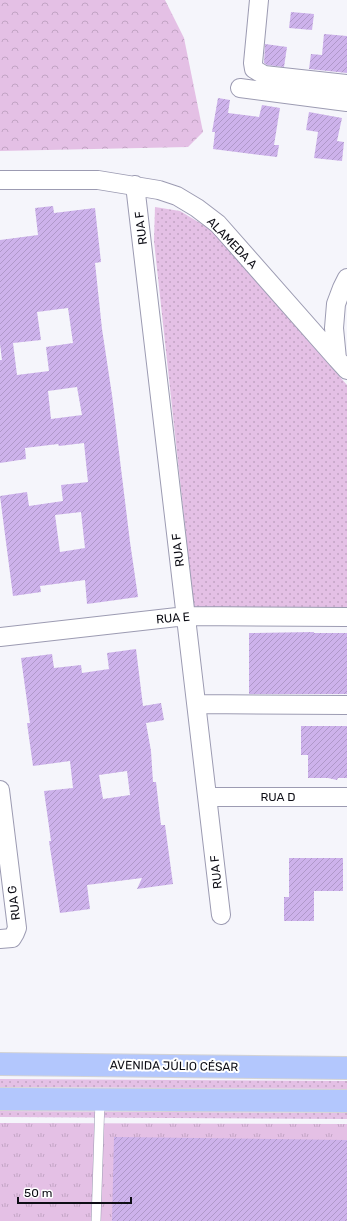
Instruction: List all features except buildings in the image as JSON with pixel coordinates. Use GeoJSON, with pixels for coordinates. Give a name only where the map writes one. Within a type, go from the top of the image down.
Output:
{"type":"FeatureCollection","features":[{"type":"Feature","properties":{"kind":"main road","name":"AVENIDA JÚLIO CÉSAR"},"geometry":{"type":"LineString","coordinates":[[0,1064],[347,1068]]}},
{"type":"Feature","properties":{"kind":"main road"},"geometry":{"type":"LineString","coordinates":[[0,1099],[347,1101]]}},
{"type":"Feature","properties":{"kind":"street"},"geometry":{"type":"LineString","coordinates":[[259,0],[253,63],[254,68],[264,75],[347,84]]}},
{"type":"Feature","properties":{"kind":"street"},"geometry":{"type":"LineString","coordinates":[[240,88],[347,102]]}},
{"type":"Feature","properties":{"kind":"street","name":"ALAMEDA A"},"geometry":{"type":"LineString","coordinates":[[0,180],[98,180],[135,185],[159,190],[177,196],[197,208],[218,224],[342,364]]}},
{"type":"Feature","properties":{"kind":"street","name":"RUA F"},"geometry":{"type":"LineString","coordinates":[[135,185],[186,616],[198,704],[221,915]]}},
{"type":"Feature","properties":{"kind":"street"},"geometry":{"type":"LineString","coordinates":[[342,364],[334,328],[336,304],[347,278]]}},
{"type":"Feature","properties":{"kind":"street","name":"RUA E"},"geometry":{"type":"LineString","coordinates":[[0,637],[186,616],[347,617]]}},
{"type":"Feature","properties":{"kind":"street"},"geometry":{"type":"LineString","coordinates":[[198,704],[347,706]]}},
{"type":"Feature","properties":{"kind":"street","name":"RUA G"},"geometry":{"type":"LineString","coordinates":[[0,790],[17,928],[12,938],[3,939]]}},
{"type":"Feature","properties":{"kind":"street","name":"RUA D"},"geometry":{"type":"LineString","coordinates":[[208,797],[347,796]]}},
{"type":"Feature","properties":{"kind":"lane"},"geometry":{"type":"LineString","coordinates":[[96,1221],[100,1100]]}},
{"type":"Feature","properties":{"kind":"green space"},"geometry":{"type":"Polygon","coordinates":[[[0,0],[165,0],[184,38],[203,132],[188,147],[0,151],[0,0]]]}},
{"type":"Feature","properties":{"kind":"green space"},"geometry":{"type":"Polygon","coordinates":[[[155,207],[180,211],[210,229],[347,385],[347,610],[194,609],[154,241],[155,207]]]}},
{"type":"Feature","properties":{"kind":"green space"},"geometry":{"type":"Polygon","coordinates":[[[0,1079],[347,1081],[347,1089],[0,1087],[0,1079]]]}},
{"type":"Feature","properties":{"kind":"green space"},"geometry":{"type":"Polygon","coordinates":[[[0,1111],[347,1113],[347,1119],[0,1117],[0,1111]]]}},
{"type":"Feature","properties":{"kind":"green space"},"geometry":{"type":"Polygon","coordinates":[[[0,1123],[347,1124],[347,1221],[0,1221],[0,1123]]]}}]}
